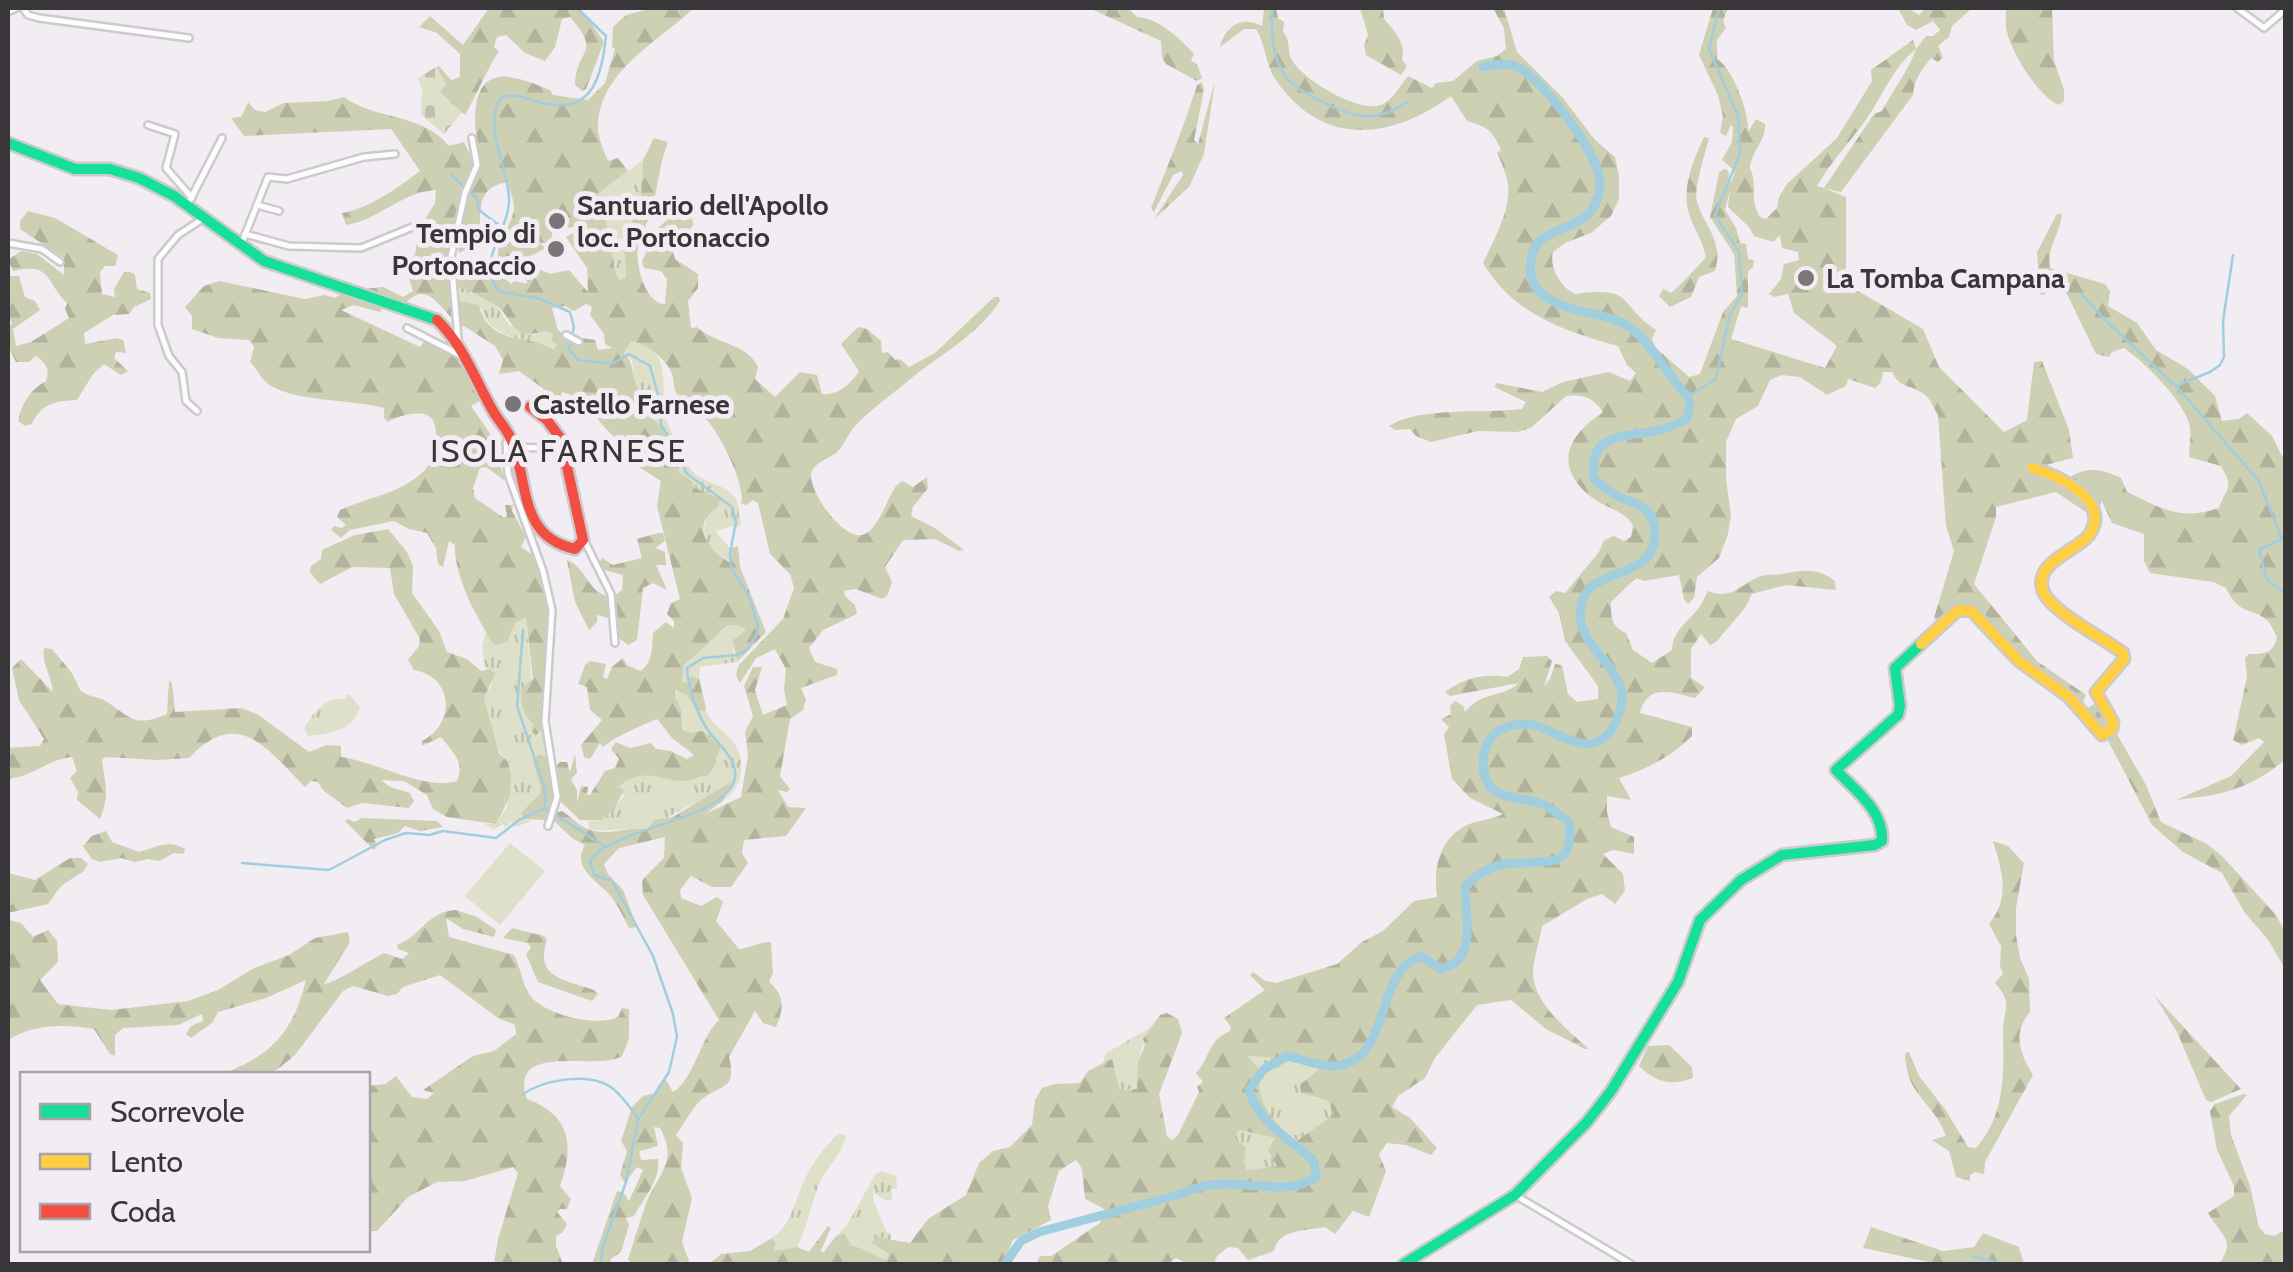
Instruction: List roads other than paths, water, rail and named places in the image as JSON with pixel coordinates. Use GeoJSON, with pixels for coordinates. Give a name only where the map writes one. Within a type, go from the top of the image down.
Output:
{"type":"FeatureCollection","features":[{"type":"Feature","properties":{"kind":"street"},"geometry":{"type":"LineString","coordinates":[[8,12],[20,8],[39,18],[188,38]]}},
{"type":"Feature","properties":{"kind":"street"},"geometry":{"type":"LineString","coordinates":[[2237,8],[2264,28],[2286,9]]}},
{"type":"Feature","properties":{"kind":"street"},"geometry":{"type":"LineString","coordinates":[[148,126],[176,135],[166,168],[204,218],[243,240],[271,264],[432,316],[446,328],[508,441],[545,536],[560,547],[573,549],[583,540],[561,439],[548,420],[530,407]]}},
{"type":"Feature","properties":{"kind":"street"},"geometry":{"type":"LineString","coordinates":[[190,202],[222,138]]}},
{"type":"Feature","properties":{"kind":"street"},"geometry":{"type":"LineString","coordinates":[[461,351],[455,326],[457,298],[451,257],[465,193],[477,165],[472,138]]}},
{"type":"Feature","properties":{"kind":"street"},"geometry":{"type":"LineString","coordinates":[[8,144],[74,169],[124,172],[190,202]]}},
{"type":"Feature","properties":{"kind":"street"},"geometry":{"type":"LineString","coordinates":[[243,240],[271,176],[287,180],[364,157],[394,154]]}},
{"type":"Feature","properties":{"kind":"street"},"geometry":{"type":"LineString","coordinates":[[256,205],[279,211]]}},
{"type":"Feature","properties":{"kind":"street"},"geometry":{"type":"LineString","coordinates":[[198,411],[186,401],[182,372],[166,348],[158,325],[158,264],[163,250],[178,234],[204,218]]}},
{"type":"Feature","properties":{"kind":"street"},"geometry":{"type":"LineString","coordinates":[[243,240],[362,248],[416,226]]}},
{"type":"Feature","properties":{"kind":"street"},"geometry":{"type":"LineString","coordinates":[[8,243],[39,248],[60,262]]}},
{"type":"Feature","properties":{"kind":"street"},"geometry":{"type":"LineString","coordinates":[[407,328],[461,351]]}},
{"type":"Feature","properties":{"kind":"street"},"geometry":{"type":"LineString","coordinates":[[508,441],[544,448]]}},
{"type":"Feature","properties":{"kind":"street"},"geometry":{"type":"LineString","coordinates":[[508,441],[508,474],[542,566],[552,610],[545,721],[557,792],[549,823]]}},
{"type":"Feature","properties":{"kind":"street"},"geometry":{"type":"LineString","coordinates":[[1404,1264],[1504,1199],[1515,1196],[1587,1122],[1611,1091],[1678,982],[1704,915],[1748,874],[1782,855],[1882,841],[1885,830],[1878,816],[1836,770],[1898,715],[1895,668],[1958,610],[1972,612],[2018,661],[2069,697],[2102,735],[2112,729],[2113,722],[2096,692],[2124,658],[2123,653],[2052,606],[2042,585],[2045,568],[2089,536],[2094,518],[2088,503],[2071,482],[2032,468]]}},
{"type":"Feature","properties":{"kind":"street"},"geometry":{"type":"LineString","coordinates":[[586,544],[611,594],[614,643]]}},
{"type":"Feature","properties":{"kind":"street"},"geometry":{"type":"LineString","coordinates":[[1515,1196],[1630,1264]]}},
{"type":"Feature","properties":{"kind":"waterway"},"geometry":{"type":"LineString","coordinates":[[577,8],[606,36],[598,77],[585,97],[563,105],[506,96],[500,98],[496,110],[495,135],[509,200],[492,257],[493,280],[499,291],[540,299],[570,312],[574,327],[569,349],[578,360],[612,364],[629,354],[650,366],[661,425],[676,447],[686,473],[732,507],[736,522],[731,567],[750,599],[758,626],[748,649],[737,655],[703,658],[687,668],[701,719],[733,764],[734,781],[730,789],[690,815],[612,843],[590,861],[594,875],[612,881],[653,956],[677,1037],[669,1072],[638,1120],[626,1182],[602,1249],[601,1264]]}},
{"type":"Feature","properties":{"kind":"waterway"},"geometry":{"type":"LineString","coordinates":[[1272,8],[1277,61],[1286,77],[1301,90],[1333,107],[1363,116],[1381,115],[1408,102]]}},
{"type":"Feature","properties":{"kind":"waterway"},"geometry":{"type":"LineString","coordinates":[[1688,397],[1716,379],[1730,314],[1742,295],[1739,252],[1715,215],[1740,154],[1738,116],[1709,49],[1719,8]]}},
{"type":"Feature","properties":{"kind":"waterway"},"geometry":{"type":"LineString","coordinates":[[1005,1264],[1021,1241],[1039,1232],[1199,1187],[1286,1187],[1316,1177],[1314,1161],[1276,1130],[1254,1102],[1249,1090],[1264,1069],[1288,1056],[1329,1066],[1353,1061],[1366,1050],[1375,1034],[1395,979],[1406,965],[1421,956],[1441,969],[1462,955],[1467,937],[1465,887],[1469,883],[1493,867],[1552,861],[1567,850],[1569,822],[1544,805],[1493,789],[1484,773],[1484,753],[1493,735],[1513,725],[1535,726],[1587,744],[1601,740],[1612,729],[1621,709],[1621,692],[1616,677],[1587,637],[1581,622],[1581,605],[1596,583],[1646,559],[1653,547],[1655,530],[1643,508],[1594,479],[1594,463],[1604,443],[1669,427],[1687,419],[1690,406],[1688,397],[1637,333],[1618,321],[1551,301],[1533,282],[1531,262],[1536,246],[1588,214],[1596,203],[1599,174],[1571,122],[1531,77],[1512,65],[1483,67]]}},
{"type":"Feature","properties":{"kind":"waterway"},"geometry":{"type":"LineString","coordinates":[[451,175],[477,198],[479,210],[500,226]]}},
{"type":"Feature","properties":{"kind":"waterway"},"geometry":{"type":"LineString","coordinates":[[2178,385],[2210,372],[2224,357],[2223,321],[2233,255]]}},
{"type":"Feature","properties":{"kind":"waterway"},"geometry":{"type":"LineString","coordinates":[[2081,293],[2176,386],[2258,480],[2282,539]]}},
{"type":"Feature","properties":{"kind":"waterway"},"geometry":{"type":"LineString","coordinates":[[2286,537],[2259,550],[2267,580],[2286,593]]}},
{"type":"Feature","properties":{"kind":"waterway"},"geometry":{"type":"LineString","coordinates":[[523,630],[517,706],[545,789],[545,808],[604,846]]}},
{"type":"Feature","properties":{"kind":"waterway"},"geometry":{"type":"LineString","coordinates":[[242,863],[329,870],[406,833],[429,835],[443,831],[496,838],[519,820],[545,808]]}},
{"type":"Feature","properties":{"kind":"waterway"},"geometry":{"type":"LineString","coordinates":[[522,1095],[553,1082],[589,1079],[613,1089],[637,1117]]}},
{"type":"Feature","properties":{"kind":"waterway"},"geometry":{"type":"LineString","coordinates":[[1973,1257],[2003,1264]]}},
{"type":"Feature","properties":{"kind":"place","name":"Santuario dell'Apollo loc. Portonaccio"},"geometry":{"type":"Point","coordinates":[557,221]}},
{"type":"Feature","properties":{"kind":"place","name":"Tempio di Portonaccio"},"geometry":{"type":"Point","coordinates":[556,249]}},
{"type":"Feature","properties":{"kind":"place","name":"La Tomba Campana"},"geometry":{"type":"Point","coordinates":[1806,278]}},
{"type":"Feature","properties":{"kind":"place","name":"Castello Farnese"},"geometry":{"type":"Point","coordinates":[513,404]}},
{"type":"Feature","properties":{"kind":"district","name":"ISOLA FARNESE"},"geometry":{"type":"Point","coordinates":[559,451]}}]}
